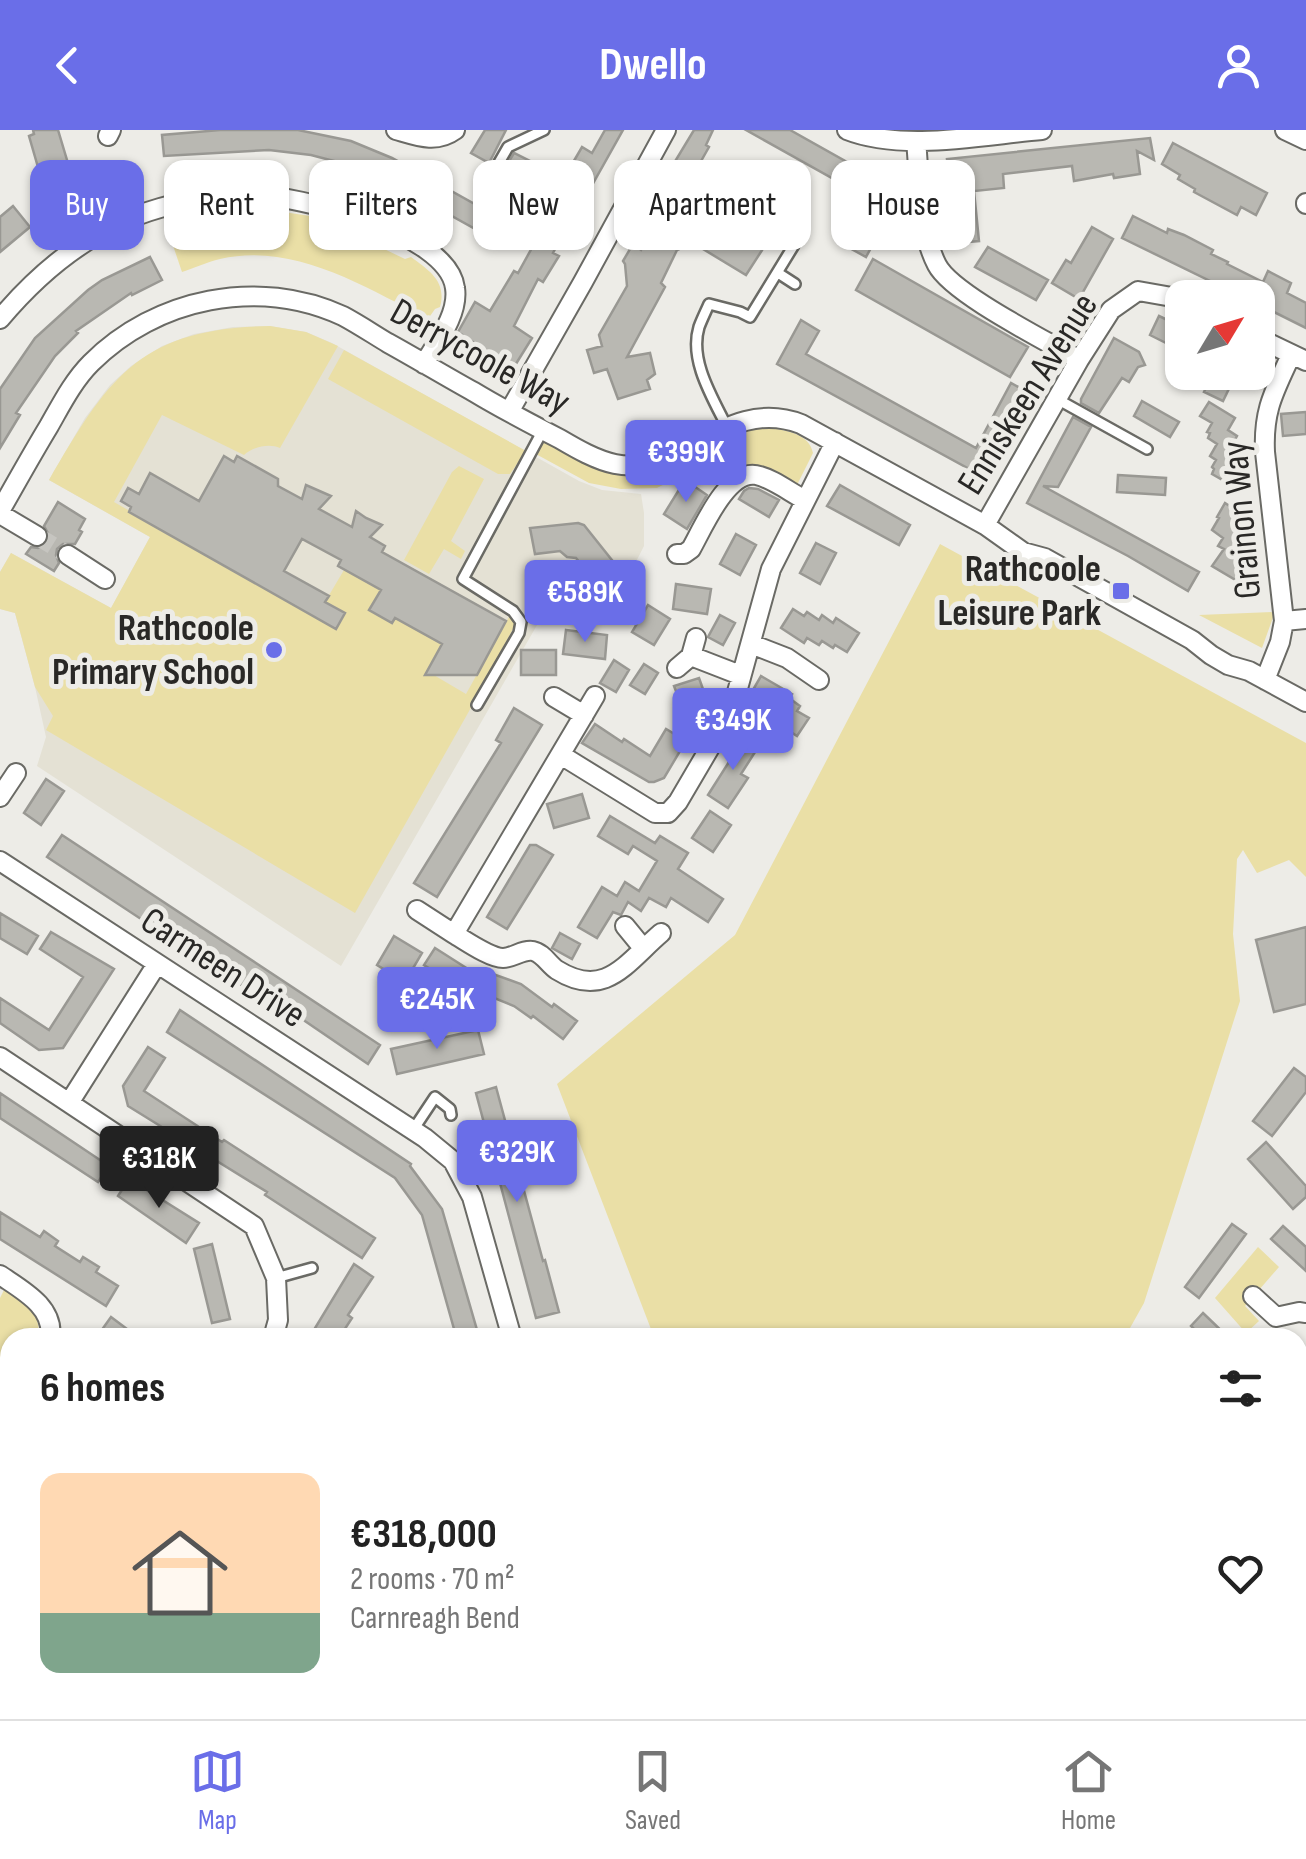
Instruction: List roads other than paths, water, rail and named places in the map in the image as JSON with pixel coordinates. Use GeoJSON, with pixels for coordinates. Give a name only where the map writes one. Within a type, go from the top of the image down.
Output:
{"type":"FeatureCollection","features":[{"type":"Feature","properties":{"kind":"street"},"geometry":{"type":"LineString","coordinates":[[396,130],[426,139],[455,130]]}},
{"type":"Feature","properties":{"kind":"street"},"geometry":{"type":"LineString","coordinates":[[508,412],[666,130]]}},
{"type":"Feature","properties":{"kind":"street"},"geometry":{"type":"LineString","coordinates":[[847,130],[885,140],[916,141],[1042,130]]}},
{"type":"Feature","properties":{"kind":"street"},"geometry":{"type":"LineString","coordinates":[[1286,130],[1306,140]]}},
{"type":"Feature","properties":{"kind":"street"},"geometry":{"type":"LineString","coordinates":[[916,141],[925,233],[938,267],[958,289],[1079,360]]}},
{"type":"Feature","properties":{"kind":"street"},"geometry":{"type":"LineString","coordinates":[[0,319],[48,270],[74,249],[110,229],[167,206],[250,194],[335,208],[422,246],[446,266],[456,286],[454,308],[424,364]]}},
{"type":"Feature","properties":{"kind":"street","name":"Enniskeen Avenue"},"geometry":{"type":"LineString","coordinates":[[986,525],[1111,310],[1138,290],[1165,296]]}},
{"type":"Feature","properties":{"kind":"street","name":"Derrycoole Way"},"geometry":{"type":"LineString","coordinates":[[0,512],[64,399],[90,364],[133,330],[188,305],[227,296],[264,296],[308,304],[342,316],[508,412],[615,464],[654,462],[727,427],[757,418],[785,418],[986,525],[1027,554],[1045,558],[1192,640],[1211,656],[1249,671],[1306,702]]}},
{"type":"Feature","properties":{"kind":"street"},"geometry":{"type":"LineString","coordinates":[[1275,346],[1298,358]]}},
{"type":"Feature","properties":{"kind":"street","name":"Grainon Way"},"geometry":{"type":"LineString","coordinates":[[1264,680],[1284,621],[1264,425],[1270,402],[1298,358]]}},
{"type":"Feature","properties":{"kind":"street"},"geometry":{"type":"LineString","coordinates":[[561,756],[656,813],[668,813],[678,802],[732,710],[771,569],[835,442]]}},
{"type":"Feature","properties":{"kind":"street"},"geometry":{"type":"LineString","coordinates":[[676,554],[691,549],[724,491],[742,477],[762,477],[805,500]]}},
{"type":"Feature","properties":{"kind":"street"},"geometry":{"type":"LineString","coordinates":[[0,512],[37,536]]}},
{"type":"Feature","properties":{"kind":"street"},"geometry":{"type":"LineString","coordinates":[[68,555],[105,579]]}},
{"type":"Feature","properties":{"kind":"street"},"geometry":{"type":"LineString","coordinates":[[1284,621],[1306,620]]}},
{"type":"Feature","properties":{"kind":"street"},"geometry":{"type":"LineString","coordinates":[[751,644],[787,658],[819,680]]}},
{"type":"Feature","properties":{"kind":"street"},"geometry":{"type":"LineString","coordinates":[[688,654],[740,675]]}},
{"type":"Feature","properties":{"kind":"street"},"geometry":{"type":"LineString","coordinates":[[454,934],[594,696]]}},
{"type":"Feature","properties":{"kind":"street"},"geometry":{"type":"LineString","coordinates":[[554,698],[584,714]]}},
{"type":"Feature","properties":{"kind":"street"},"geometry":{"type":"LineString","coordinates":[[0,797],[16,773]]}},
{"type":"Feature","properties":{"kind":"street","name":"Carmeen Drive"},"geometry":{"type":"LineString","coordinates":[[0,861],[413,1130],[453,1161],[472,1197],[509,1328]]}},
{"type":"Feature","properties":{"kind":"street"},"geometry":{"type":"LineString","coordinates":[[417,910],[476,948],[502,958],[530,950],[538,952],[554,968],[582,983],[597,982],[616,973],[661,933]]}},
{"type":"Feature","properties":{"kind":"street"},"geometry":{"type":"LineString","coordinates":[[626,926],[643,948]]}},
{"type":"Feature","properties":{"kind":"street"},"geometry":{"type":"LineString","coordinates":[[69,1103],[157,964]]}},
{"type":"Feature","properties":{"kind":"street"},"geometry":{"type":"LineString","coordinates":[[0,1057],[254,1226],[276,1278],[276,1328]]}},
{"type":"Feature","properties":{"kind":"street"},"geometry":{"type":"LineString","coordinates":[[0,1275],[33,1298],[51,1328]]}},
{"type":"Feature","properties":{"kind":"street"},"geometry":{"type":"LineString","coordinates":[[1253,1296],[1276,1317],[1306,1313]]}},
{"type":"Feature","properties":{"kind":"lane"},"geometry":{"type":"LineString","coordinates":[[500,160],[508,147],[544,130]]}},
{"type":"Feature","properties":{"kind":"lane"},"geometry":{"type":"LineString","coordinates":[[727,427],[699,364],[698,328],[709,304],[750,317],[791,250]]}},
{"type":"Feature","properties":{"kind":"lane"},"geometry":{"type":"LineString","coordinates":[[778,273],[795,284]]}},
{"type":"Feature","properties":{"kind":"lane"},"geometry":{"type":"LineString","coordinates":[[1057,398],[1148,448]]}},
{"type":"Feature","properties":{"kind":"lane"},"geometry":{"type":"LineString","coordinates":[[477,705],[521,622],[513,611],[463,579],[543,430]]}},
{"type":"Feature","properties":{"kind":"lane"},"geometry":{"type":"LineString","coordinates":[[413,1130],[434,1097],[450,1109],[451,1115]]}},
{"type":"Feature","properties":{"kind":"lane"},"geometry":{"type":"LineString","coordinates":[[276,1278],[312,1268]]}},
{"type":"Feature","properties":{"kind":"tunnel"},"geometry":{"type":"LineString","coordinates":[[37,536],[68,555]]}},
{"type":"Feature","properties":{"kind":"place","name":"Rathcoole Leisure Park"},"geometry":{"type":"Point","coordinates":[1121,591]}},
{"type":"Feature","properties":{"kind":"place","name":"Rathcoole Primary School"},"geometry":{"type":"Point","coordinates":[274,650]}}]}
